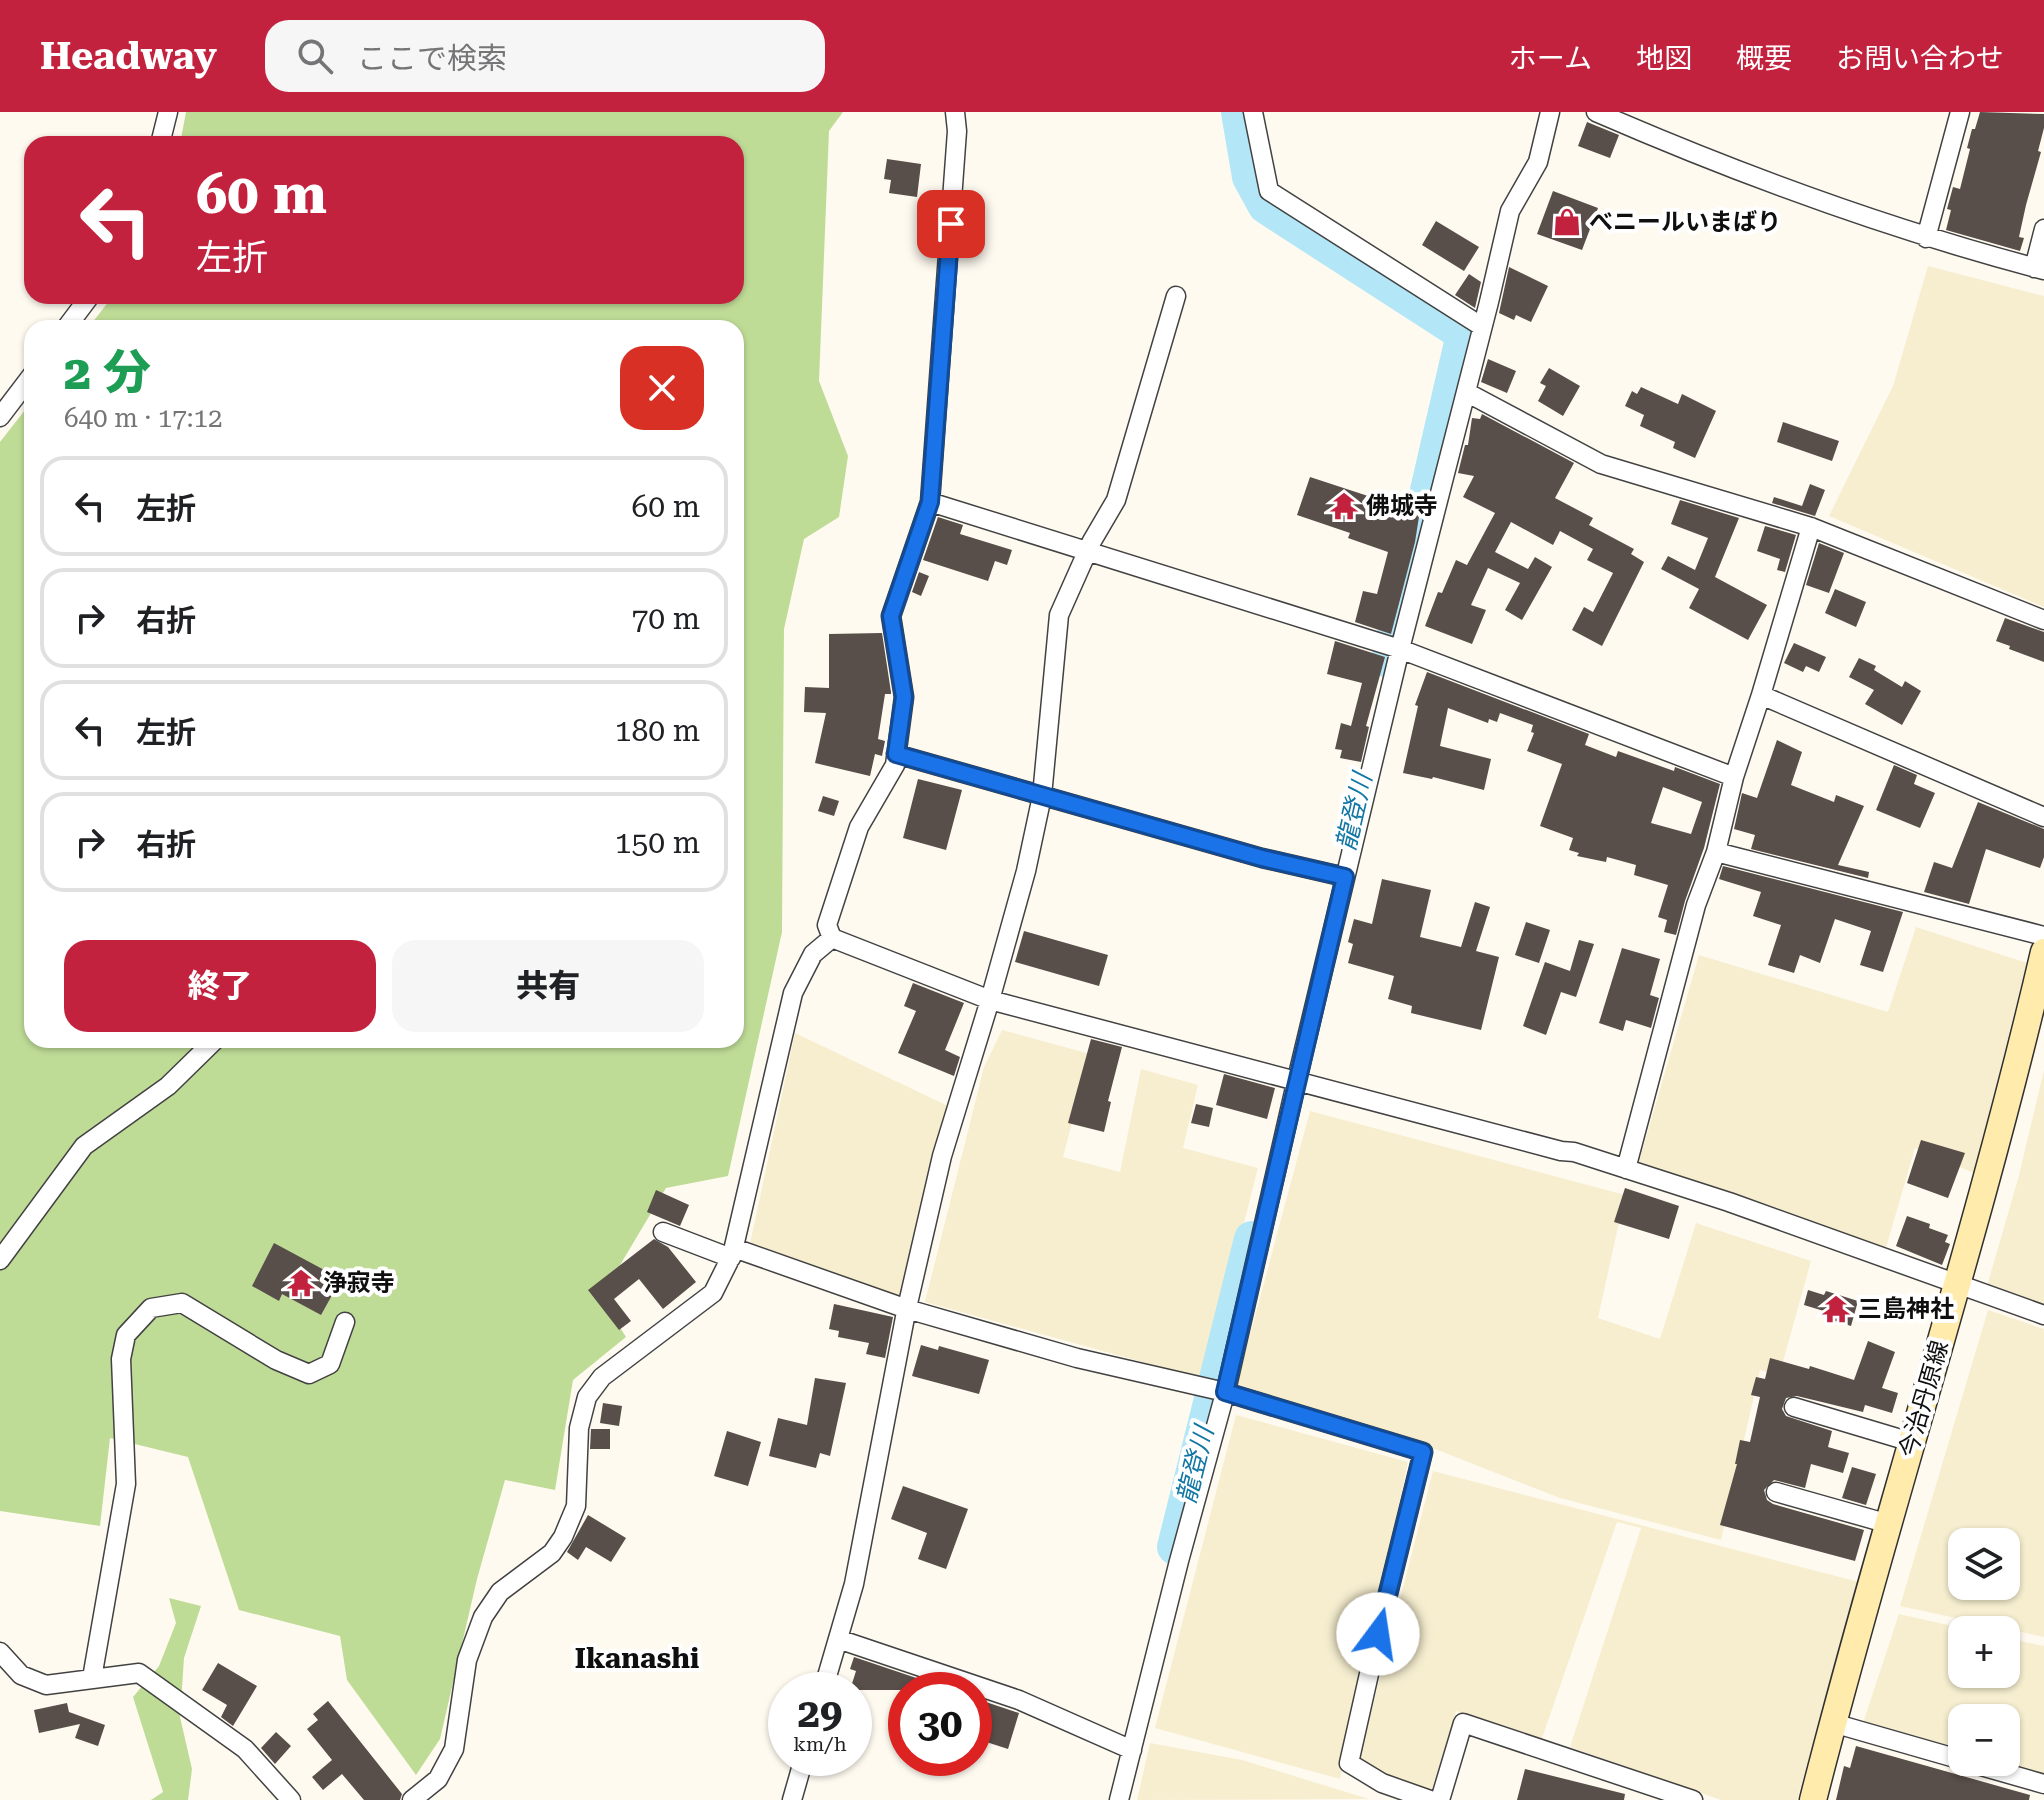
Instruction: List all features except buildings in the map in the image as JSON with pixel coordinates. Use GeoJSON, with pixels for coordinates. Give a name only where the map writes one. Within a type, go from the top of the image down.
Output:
{"type":"FeatureCollection","features":[{"type":"Feature","properties":{"kind":"main road","name":"今治丹原線"},"geometry":{"type":"LineString","coordinates":[[1813,1800],[2012,1089],[2044,952]]}},
{"type":"Feature","properties":{"kind":"street"},"geometry":{"type":"LineString","coordinates":[[162,136],[168,112]]}},
{"type":"Feature","properties":{"kind":"street"},"geometry":{"type":"LineString","coordinates":[[955,112],[957,131],[930,502],[891,616],[904,697],[895,765],[859,827],[827,925],[832,938],[990,1000],[1574,1152],[1729,1202],[2044,1315]]}},
{"type":"Feature","properties":{"kind":"street"},"geometry":{"type":"LineString","coordinates":[[1253,112],[1269,191],[1481,326]]}},
{"type":"Feature","properties":{"kind":"street"},"geometry":{"type":"LineString","coordinates":[[1119,1800],[1225,1392],[1344,876],[1510,211],[1538,162],[1550,112]]}},
{"type":"Feature","properties":{"kind":"street"},"geometry":{"type":"LineString","coordinates":[[1596,112],[1653,137],[1926,238],[2039,269],[2044,229]]}},
{"type":"Feature","properties":{"kind":"street"},"geometry":{"type":"LineString","coordinates":[[1926,238],[1960,112]]}},
{"type":"Feature","properties":{"kind":"street"},"geometry":{"type":"LineString","coordinates":[[828,1672],[854,1584],[907,1309],[942,1156],[1026,871],[1042,796],[1059,615],[1116,500],[1176,296]]}},
{"type":"Feature","properties":{"kind":"street"},"geometry":{"type":"LineString","coordinates":[[0,417],[24,386]]}},
{"type":"Feature","properties":{"kind":"street"},"geometry":{"type":"LineString","coordinates":[[1466,392],[1601,464],[1811,527],[2044,620]]}},
{"type":"Feature","properties":{"kind":"street"},"geometry":{"type":"LineString","coordinates":[[930,502],[1400,649],[1734,777]]}},
{"type":"Feature","properties":{"kind":"street"},"geometry":{"type":"LineString","coordinates":[[1626,1169],[1696,905],[1716,852],[1734,777],[1811,527]]}},
{"type":"Feature","properties":{"kind":"street"},"geometry":{"type":"LineString","coordinates":[[1761,695],[2044,817]]}},
{"type":"Feature","properties":{"kind":"street"},"geometry":{"type":"LineString","coordinates":[[896,754],[1266,859],[1344,876]]}},
{"type":"Feature","properties":{"kind":"street"},"geometry":{"type":"LineString","coordinates":[[1716,852],[2044,936]]}},
{"type":"Feature","properties":{"kind":"street"},"geometry":{"type":"LineString","coordinates":[[412,1800],[438,1779],[454,1749],[467,1660],[483,1617],[500,1592],[552,1553],[563,1537],[576,1506],[579,1428],[587,1397],[602,1377],[713,1293],[732,1253],[793,993],[813,954],[832,938]]}},
{"type":"Feature","properties":{"kind":"street"},"geometry":{"type":"LineString","coordinates":[[0,1260],[84,1146],[168,1086],[207,1048]]}},
{"type":"Feature","properties":{"kind":"street"},"geometry":{"type":"LineString","coordinates":[[663,1232],[907,1309],[1077,1358],[1225,1392],[1423,1452],[1349,1763],[1379,1791],[1430,1800]]}},
{"type":"Feature","properties":{"kind":"street"},"geometry":{"type":"LineString","coordinates":[[92,1678],[126,1484],[121,1359],[126,1335],[151,1308],[182,1303],[276,1360],[309,1374],[330,1364],[345,1322]]}},
{"type":"Feature","properties":{"kind":"street"},"geometry":{"type":"LineString","coordinates":[[1794,1407],[1911,1442]]}},
{"type":"Feature","properties":{"kind":"street"},"geometry":{"type":"LineString","coordinates":[[1776,1492],[1889,1524]]}},
{"type":"Feature","properties":{"kind":"street"},"geometry":{"type":"LineString","coordinates":[[838,1639],[1019,1700],[1132,1750]]}},
{"type":"Feature","properties":{"kind":"street"},"geometry":{"type":"LineString","coordinates":[[0,1652],[21,1675],[46,1685],[139,1673],[245,1749],[291,1800]]}},
{"type":"Feature","properties":{"kind":"street"},"geometry":{"type":"LineString","coordinates":[[1440,1800],[1463,1723],[1693,1800]]}},
{"type":"Feature","properties":{"kind":"street"},"geometry":{"type":"LineString","coordinates":[[1833,1723],[1948,1756]]}},
{"type":"Feature","properties":{"kind":"street"},"geometry":{"type":"LineString","coordinates":[[792,1800],[799,1776]]}},
{"type":"Feature","properties":{"kind":"street"},"geometry":{"type":"LineString","coordinates":[[2017,1776],[2044,1784]]}},
{"type":"Feature","properties":{"kind":"shaded area"},"geometry":{"type":"Polygon","coordinates":[[[1928,266],[2044,296],[2044,607],[1829,516],[1893,386],[1928,266]]]}},
{"type":"Feature","properties":{"kind":"shaded area"},"geometry":{"type":"Polygon","coordinates":[[[1916,927],[2027,963],[1974,1173],[1915,1148],[1885,1251],[1638,1165],[1699,955],[1888,1012],[1916,927]]]}},
{"type":"Feature","properties":{"kind":"shaded area"},"geometry":{"type":"Polygon","coordinates":[[[1002,1030],[1090,1054],[1063,1157],[1120,1172],[1141,1069],[1198,1085],[1183,1148],[1258,1168],[1204,1379],[925,1302],[984,1067],[1002,1030]]]}},
{"type":"Feature","properties":{"kind":"shaded area"},"geometry":{"type":"Polygon","coordinates":[[[795,1033],[948,1106],[900,1299],[750,1244],[795,1033]]]}},
{"type":"Feature","properties":{"kind":"shaded area"},"geometry":{"type":"Polygon","coordinates":[[[2044,1070],[2044,1304],[1987,1286],[2018,1179],[2044,1070]]]}},
{"type":"Feature","properties":{"kind":"shaded area"},"geometry":{"type":"Polygon","coordinates":[[[1310,1111],[1625,1195],[1598,1318],[1660,1339],[1696,1223],[1811,1261],[1779,1376],[1760,1370],[1721,1540],[1560,1498],[1440,1451],[1237,1384],[1310,1111]]]}},
{"type":"Feature","properties":{"kind":"shaded area"},"geometry":{"type":"Polygon","coordinates":[[[1988,1310],[2044,1329],[2044,1637],[2020,1632],[2020,1616],[1948,1616],[1900,1606],[1988,1310]]]}},
{"type":"Feature","properties":{"kind":"shaded area"},"geometry":{"type":"Polygon","coordinates":[[[1236,1415],[1408,1462],[1340,1779],[1155,1728],[1236,1415]]]}},
{"type":"Feature","properties":{"kind":"shaded area"},"geometry":{"type":"Polygon","coordinates":[[[1433,1471],[1859,1582],[1797,1800],[1721,1800],[1570,1747],[1641,1528],[1617,1522],[1541,1741],[1456,1711],[1431,1792],[1384,1775],[1359,1759],[1433,1471]]]}},
{"type":"Feature","properties":{"kind":"shaded area"},"geometry":{"type":"Polygon","coordinates":[[[1899,1614],[1948,1625],[1948,1688],[2020,1688],[2020,1641],[2044,1646],[2044,1777],[2020,1770],[2020,1704],[1948,1704],[1948,1749],[1863,1723],[1899,1614]]]}},
{"type":"Feature","properties":{"kind":"shaded area"},"geometry":{"type":"Polygon","coordinates":[[[1150,1743],[1242,1760],[1369,1799],[1137,1800],[1150,1743]]]}},
{"type":"Feature","properties":{"kind":"green space"},"geometry":{"type":"Polygon","coordinates":[[[186,112],[843,112],[829,131],[819,381],[848,456],[839,517],[804,539],[784,629],[782,932],[728,1176],[666,1188],[601,1297],[626,1337],[573,1380],[555,1490],[505,1480],[477,1579],[440,1739],[416,1775],[347,1680],[340,1636],[239,1610],[188,1457],[110,1438],[100,1526],[0,1511],[0,442],[24,411],[24,1048],[744,1048],[744,320],[94,320],[107,304],[744,304],[744,136],[182,136],[186,112]]]}},
{"type":"Feature","properties":{"kind":"green space"},"geometry":{"type":"Polygon","coordinates":[[[169,1598],[201,1606],[184,1658],[180,1717],[192,1769],[188,1800],[151,1800],[163,1792],[133,1697],[159,1666],[176,1623],[169,1598]]]}},
{"type":"Feature","properties":{"kind":"waterway","name":"龍登川"},"geometry":{"type":"LineString","coordinates":[[1239,112],[1250,177],[1266,206],[1464,334],[1389,660]]}},
{"type":"Feature","properties":{"kind":"waterway","name":"龍登川"},"geometry":{"type":"LineString","coordinates":[[1175,1547],[1252,1239]]}},
{"type":"Feature","properties":{"kind":"place","name":"べニールいまばり"},"geometry":{"type":"Point","coordinates":[1567,222]}},
{"type":"Feature","properties":{"kind":"place","name":"佛城寺"},"geometry":{"type":"Point","coordinates":[1344,506]}},
{"type":"Feature","properties":{"kind":"place","name":"浄寂寺"},"geometry":{"type":"Point","coordinates":[301,1283]}},
{"type":"Feature","properties":{"kind":"place","name":"三島神社"},"geometry":{"type":"Point","coordinates":[1836,1309]}},
{"type":"Feature","properties":{"kind":"district","name":"Ikanashi"},"geometry":{"type":"Point","coordinates":[637,1658]}},
{"type":"Feature","properties":{"kind":"route"},"geometry":{"type":"LineString","coordinates":[[951,224],[930,502],[891,616],[904,697],[896,754],[1262,858],[1345,877],[1225,1392],[1423,1452],[1378,1634]]}}]}
